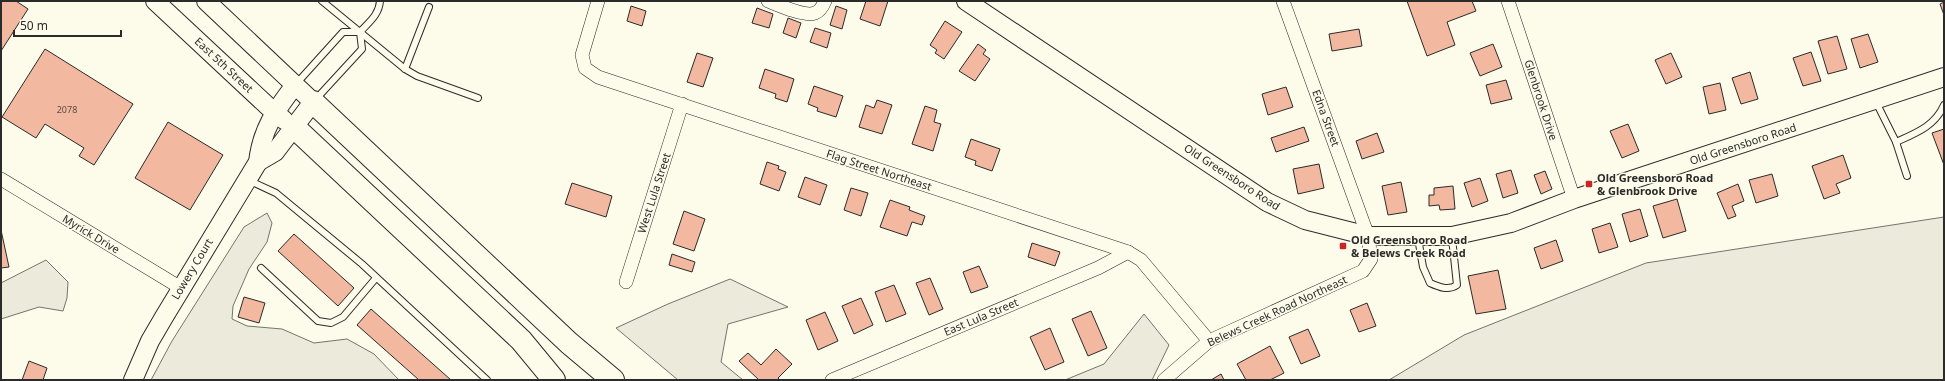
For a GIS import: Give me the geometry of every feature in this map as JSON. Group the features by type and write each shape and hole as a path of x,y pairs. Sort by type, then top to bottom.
{"highway":[{"path":"313,102 569,343 613,380"},
{"path":"294,127 521,340 554,380"}],"street":[{"name":"East 5th Street","path":"155,1 274,112 294,127"},
{"path":"206,1 313,102"},
{"name":"Flag Street Northeast","path":"598,1 582,56 585,68 598,77 1128,252 1141,260 1209,341"},
{"path":"768,1 806,14 814,14 822,8 826,1"},
{"name":"Old Greensboro Road","path":"966,1 1267,202 1305,220 1368,236 1452,236 1510,224 1574,199 1944,77"},
{"name":"Edna Street","path":"1283,1 1368,236"},
{"name":"Glenbrook Drive","path":"1508,1 1574,199"},
{"name":"Lowery Court","path":"258,162 260,143 274,112 295,85"},
{"name":"Lowery Court","path":"133,380 150,341 258,162 275,152 313,102"},
{"name":"West Lula Street","path":"626,282 682,104"},
{"name":"Myrick Drive","path":"1,179 181,288"},
{"name":"Belews Creek Road Northeast","path":"1164,380 1209,341 1363,271 1371,259 1368,236"},
{"name":"East Lula Street","path":"832,380 1098,268 1128,252"}],"lane":[{"path":"322,1 405,69 417,76 478,98"},
{"path":"295,85 343,32 360,32 376,16 380,1"},
{"path":"405,69 429,7"},
{"path":"313,102 362,49 360,32"},
{"path":"1875,100 1896,142 1907,176"},
{"path":"1896,142 1923,130 1940,115 1944,105"},
{"path":"247,179 276,193 376,278 487,380"},
{"path":"1418,236 1423,267 1430,283 1442,288 1457,285 1452,236"},
{"path":"261,268 318,321 331,323 343,317 376,278"}],"shaded area":[{"path":"267,213 272,223 267,242 249,269 233,306 232,319 247,326 282,329 314,343 347,339 374,354 399,380 151,380 172,341 244,227"},
{"path":"1944,217 1944,380 1389,380 1464,335 1646,263"},
{"path":"46,260 68,282 67,298 63,311 39,307 1,319 1,283"},
{"path":"730,279 788,307 728,324 721,362 743,380 678,380 616,328 668,304"},
{"path":"1144,314 1169,345 1152,380 1065,380 1104,364"}],"building":[{"path":"1,1 16,1 28,9 1,51"},
{"path":"866,1 888,1 880,26 860,19"},
{"path":"1407,1 1472,1 1476,11 1447,22 1455,45 1427,56"},
{"path":"1944,2 1944,15 1940,4"},
{"path":"631,6 646,11 642,26 627,21"},
{"path":"836,6 847,10 842,29 830,25"},
{"path":"757,8 773,14 769,28 752,23"},
{"path":"788,18 801,23 796,38 783,33"},
{"path":"945,21 962,32 944,59 935,53 937,50 930,45"},
{"path":"815,28 831,33 827,48 810,42"},
{"path":"1359,29 1362,46 1332,51 1329,34"},
{"path":"1868,34 1878,62 1860,68 1851,39"},
{"path":"1837,36 1847,69 1828,74 1818,41"},
{"path":"978,44 986,50 983,54 990,59 975,81 959,71"},
{"path":"1493,44 1502,67 1480,76 1470,53"},
{"path":"45,49 133,104 94,165 79,156 84,148 45,124 36,138 2,117"},
{"path":"1811,52 1821,81 1803,86 1793,58"},
{"path":"697,53 713,58 703,87 687,82"},
{"path":"1671,53 1682,77 1666,84 1655,60"},
{"path":"765,69 794,79 787,102 775,98 776,94 759,88"},
{"path":"1750,72 1758,99 1741,104 1732,78"},
{"path":"1506,80 1512,99 1491,104 1486,85"},
{"path":"1720,83 1726,110 1709,114 1703,87"},
{"path":"814,86 843,96 836,117 817,111 818,108 808,104"},
{"path":"1286,87 1293,107 1268,115 1262,94"},
{"path":"877,100 892,105 882,134 859,127 866,105 874,108"},
{"path":"925,106 937,110 934,122 941,124 933,151 912,144"},
{"path":"168,122 223,155 190,210 135,178"},
{"path":"1628,124 1639,151 1622,158 1610,131"},
{"path":"1304,127 1309,141 1276,152 1271,138"},
{"path":"1944,129 1944,165 1932,133"},
{"path":"1377,133 1384,152 1362,159 1356,141"},
{"path":"971,139 1000,149 992,171 975,165 976,161 965,157"},
{"path":"1843,155 1851,178 1836,184 1840,193 1824,199 1812,166"},
{"path":"767,162 779,166 778,169 786,172 779,191 760,184"},
{"path":"1319,164 1324,188 1298,194 1293,169"},
{"path":"1511,170 1518,193 1503,198 1496,174"},
{"path":"1545,171 1552,189 1541,194 1534,175"},
{"path":"1772,174 1778,196 1756,203 1749,180"},
{"path":"805,177 827,185 820,205 798,197"},
{"path":"1480,178 1488,201 1472,207 1464,183"},
{"path":"1401,182 1407,212 1388,215 1382,186"},
{"path":"572,183 612,196 606,217 565,204"},
{"path":"1738,184 1744,201 1732,206 1736,216 1728,219 1717,193"},
{"path":"1453,186 1455,209 1440,210 1439,205 1429,206 1429,195 1434,195 1434,188"},
{"path":"851,188 868,193 861,216 844,210"},
{"path":"1677,199 1686,231 1663,238 1653,206"},
{"path":"890,200 910,207 909,210 925,216 922,225 912,222 907,236 880,227"},
{"path":"1640,209 1648,236 1630,242 1622,214"},
{"path":"684,211 705,219 694,251 673,244"},
{"path":"1610,223 1618,247 1599,253 1592,229"},
{"path":"1,230 9,267 1,268"},
{"path":"294,234 354,288 338,306 278,251"},
{"path":"1556,240 1563,261 1541,269 1534,248"},
{"path":"1032,243 1060,252 1055,266 1028,257"},
{"path":"672,254 695,262 692,272 669,265"},
{"path":"979,266 988,287 971,293 963,272"},
{"path":"1498,270 1506,309 1476,314 1468,276"},
{"path":"930,278 943,309 929,315 916,283"},
{"path":"894,285 906,314 886,322 875,292"},
{"path":"244,297 265,303 259,323 238,317"},
{"path":"861,298 873,325 854,334 842,306"},
{"path":"1367,303 1376,326 1359,332 1350,310"},
{"path":"371,309 451,380 419,380 357,325"},
{"path":"1091,311 1107,348 1088,356 1072,319"},
{"path":"825,312 838,341 818,350 806,320"},
{"path":"1050,328 1064,362 1045,370 1030,337"},
{"path":"1308,329 1320,356 1301,364 1289,337"},
{"path":"1270,346 1284,373 1270,380 1246,380 1237,364"},
{"path":"776,349 792,364 778,378 780,380 759,380 739,361 748,353 761,365"},
{"path":"29,361 47,368 43,380 22,380"},
{"path":"1221,374 1224,380 1211,380"}],"place":[{"name":"Old Greensboro Road & Glenbrook Drive","path":"1589,184"},
{"name":"Old Greensboro Road & Belews Creek Road","path":"1343,246"}]}
